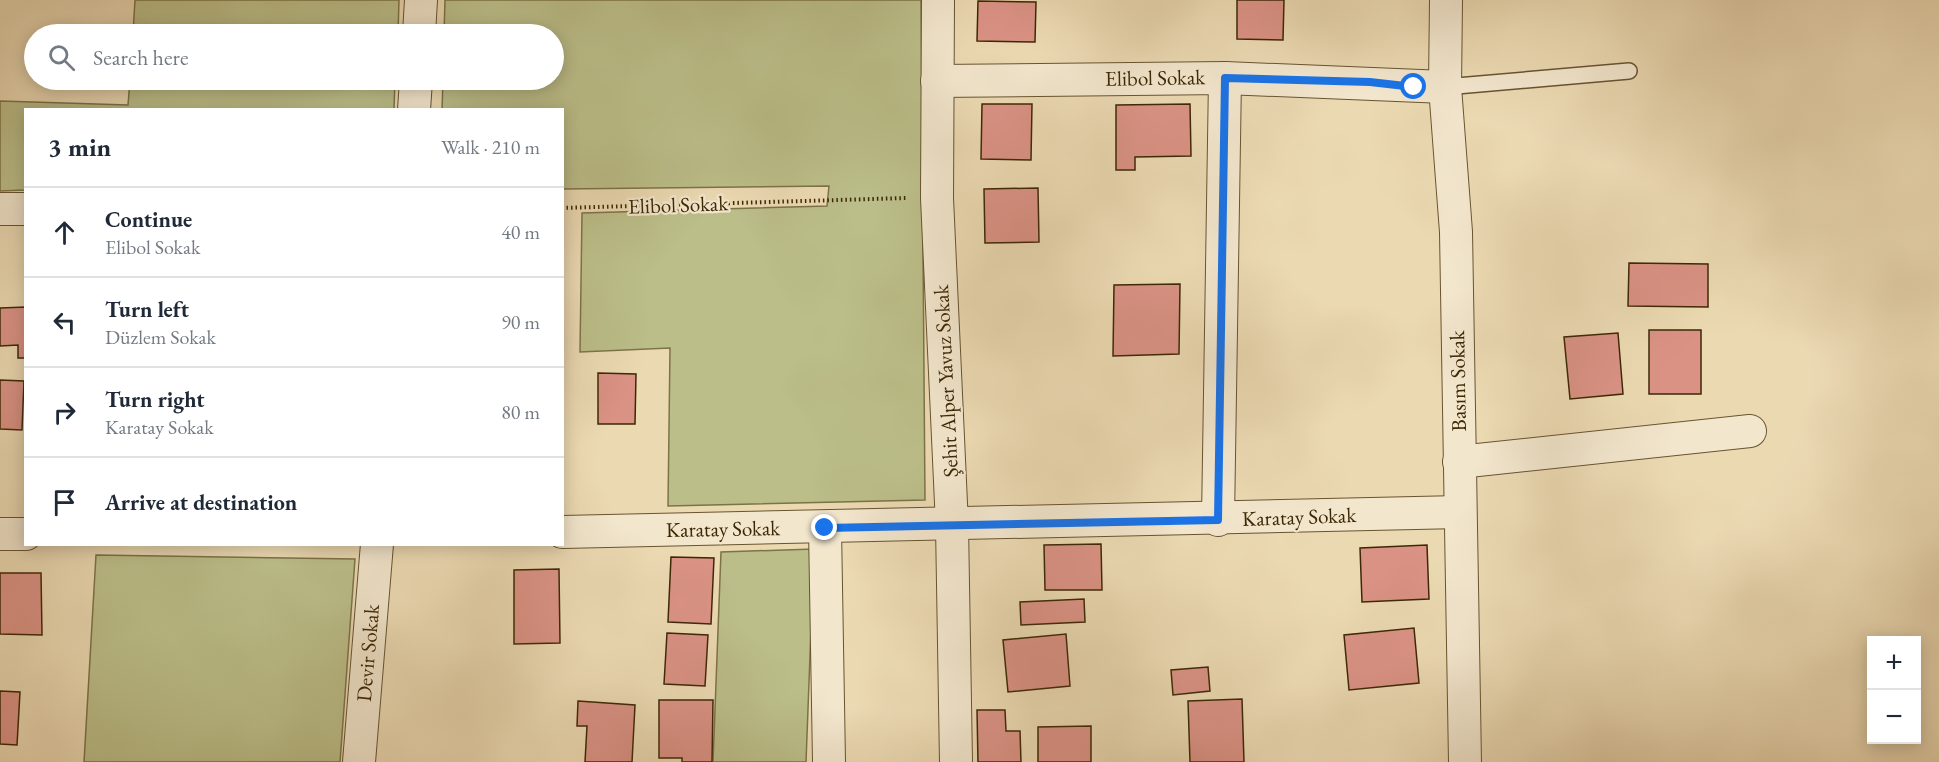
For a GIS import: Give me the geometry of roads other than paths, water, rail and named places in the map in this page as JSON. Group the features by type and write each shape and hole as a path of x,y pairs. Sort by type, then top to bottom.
{"street":[{"path":"420,24 421,0"},
{"name":"Şehit Alper Yavuz Sokak","path":"938,0 937,198 952,525 956,762"},
{"name":"Basım Sokak","path":"1446,0 1445,87 1456,232 1466,762"},
{"path":"1218,520 1225,78"},
{"name":"Elibol Sokak","path":"937,81 1225,78 1445,87"},
{"path":"414,108 415,90"},
{"path":"0,209 24,209"},
{"path":"1459,462 1750,431"},
{"name":"Karatay Sokak","path":"564,532 1218,520 1460,512"},
{"path":"825,528 829,762"},
{"path":"0,534 24,534"},
{"name":"Devir Sokak","path":"359,762 377,546"}],"lane":[{"path":"1445,87 1629,71"}]}
